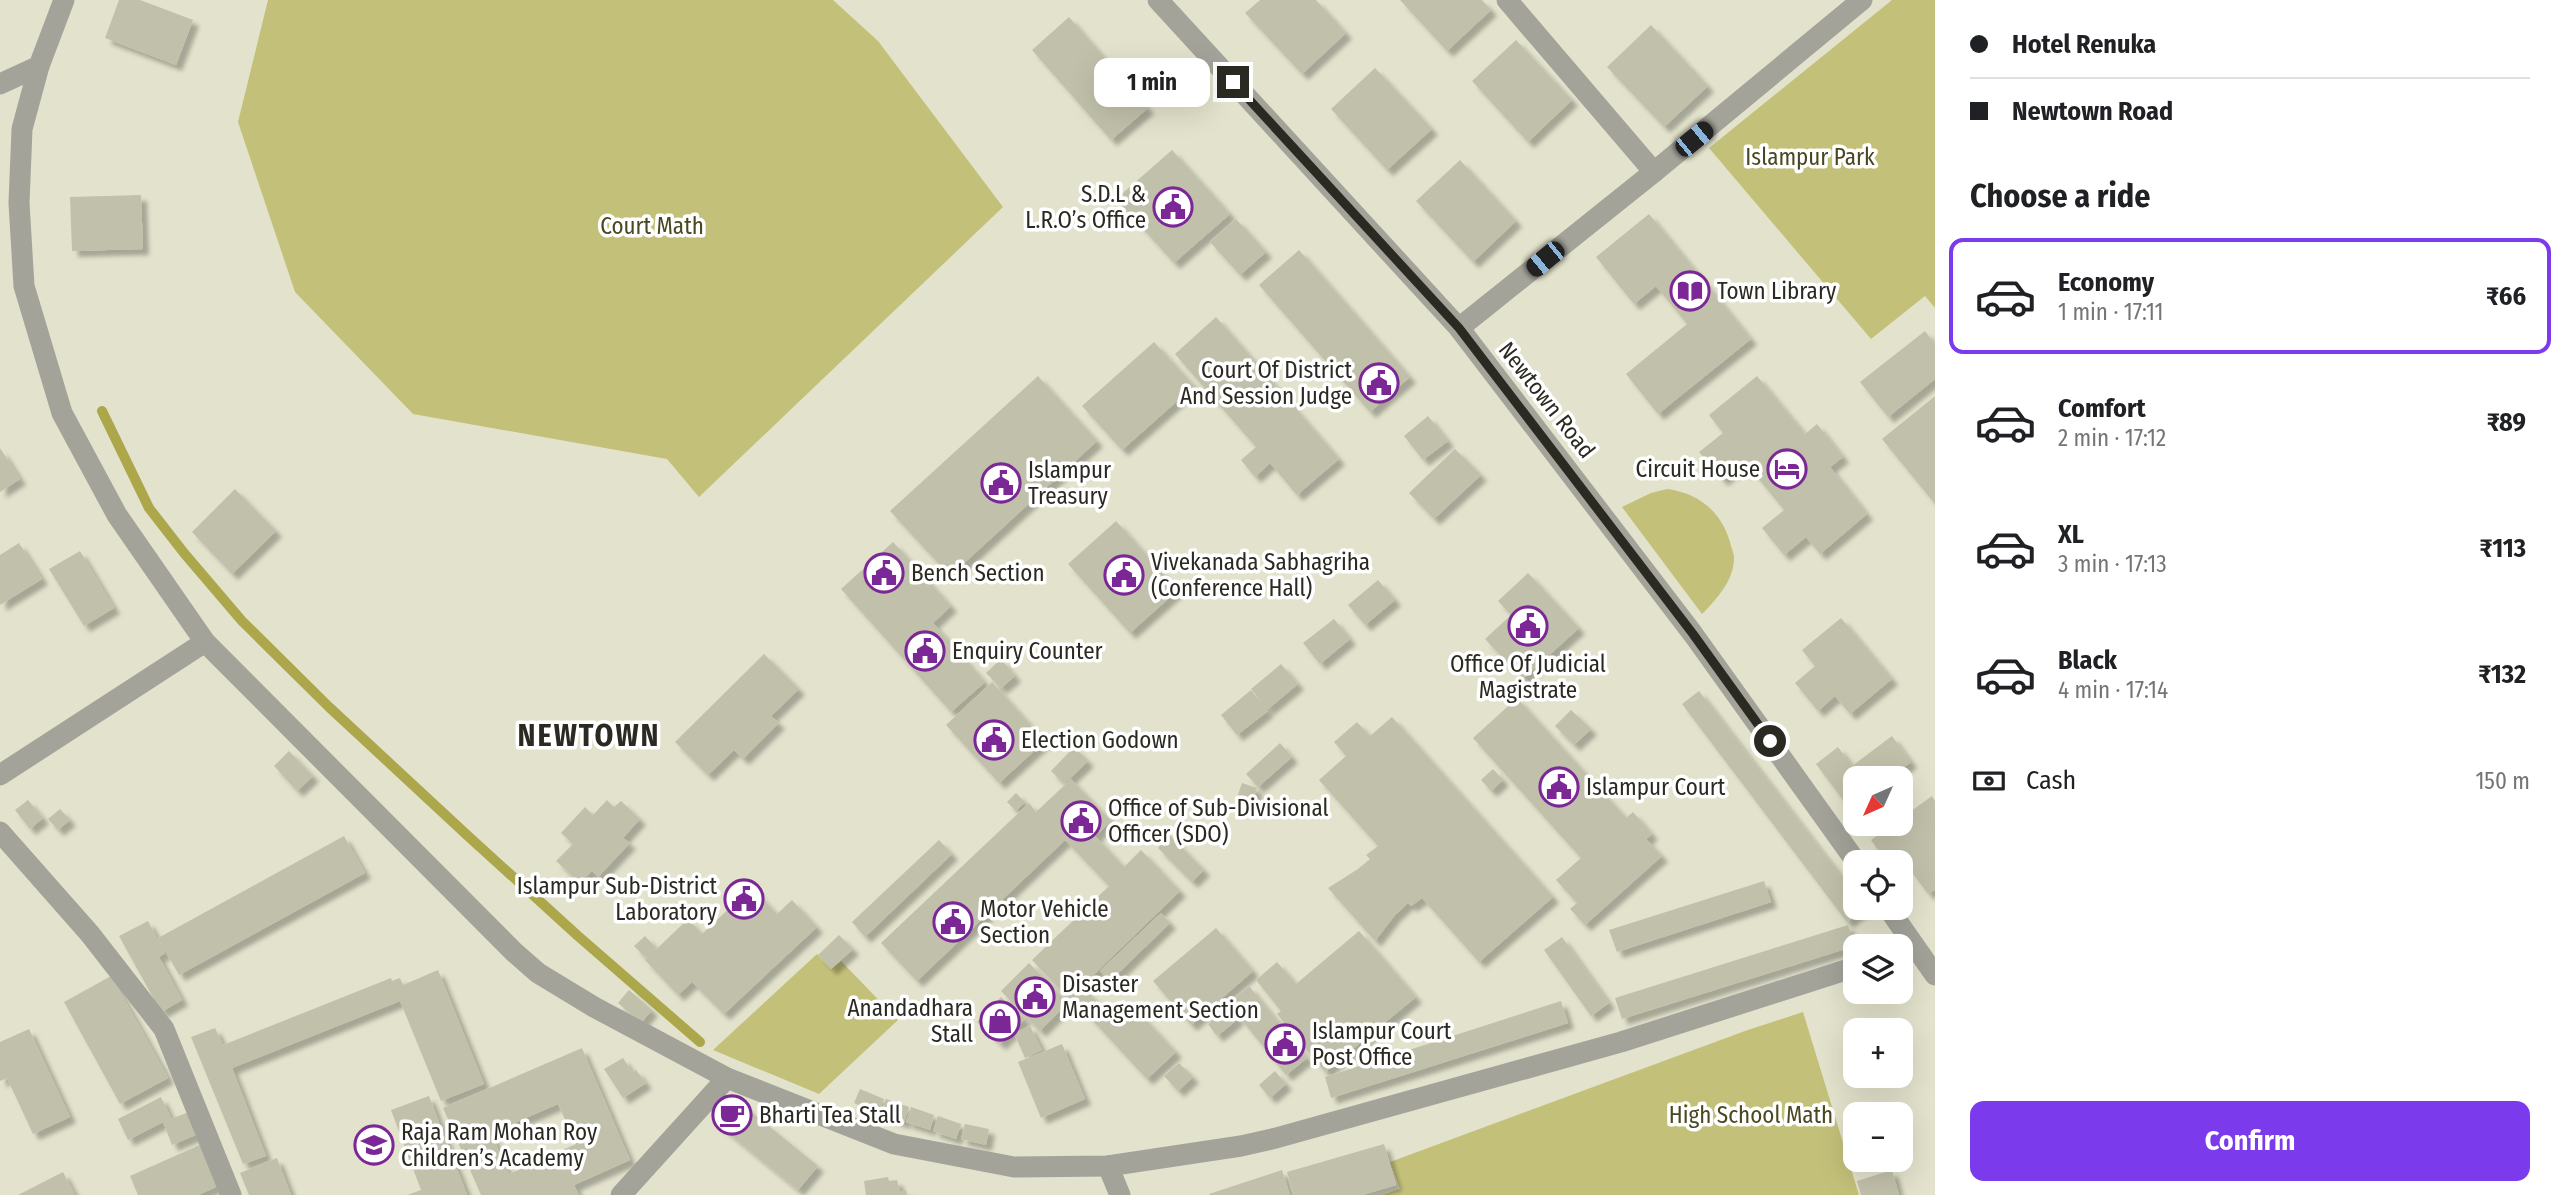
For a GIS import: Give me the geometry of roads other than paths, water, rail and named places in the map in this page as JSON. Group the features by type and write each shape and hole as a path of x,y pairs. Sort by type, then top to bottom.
{"street":[{"path":"64,0 39,66 22,129 19,203 24,286 62,413 117,515 205,642 514,952 538,972 583,1001 727,1079 894,1144 1014,1167 1108,1166 1241,1146 1276,1138 1621,1042 1843,971"},
{"name":"Newtown Road","path":"1158,0 1459,328 1693,634 1848,850"},
{"path":"1507,0 1654,172"},
{"path":"1459,328 1654,172 1862,0"},
{"path":"0,84 39,66"},
{"path":"0,188 19,203"},
{"path":"0,775 205,642"},
{"path":"0,832 90,934 164,1029 231,1195"},
{"path":"1913,955 1935,975"},
{"path":"621,1195 727,1079"},
{"path":"1108,1166 1120,1195"}],"waterway":[{"path":"102,411 149,508 242,621 329,707 468,836 700,1042"}],"place":[{"name":"S.D.L & L.R.O’s Office","path":"1173,207"},
{"name":"Town Library","path":"1690,291"},
{"name":"Court Of District And Session Judge","path":"1379,383"},
{"name":"Circuit House","path":"1787,469"},
{"name":"Islampur Treasury","path":"1001,483"},
{"name":"Bench Section","path":"884,573"},
{"name":"Vivekanada Sabhagriha (Conference Hall)","path":"1124,575"},
{"name":"Office Of Judicial Magistrate","path":"1528,626"},
{"name":"Enquiry Counter","path":"925,651"},
{"name":"Election Godown","path":"994,740"},
{"name":"Islampur Court","path":"1559,787"},
{"name":"Office of Sub-Divisional Officer (SDO)","path":"1081,821"},
{"name":"Islampur Sub-District Laboratory","path":"744,899"},
{"name":"Motor Vehicle Section","path":"953,922"},
{"name":"Disaster Management Section","path":"1035,997"},
{"name":"Anandadhara Stall","path":"1000,1021"},
{"name":"Islampur Court Post Office","path":"1285,1044"},
{"name":"Bharti Tea Stall","path":"732,1115"},
{"name":"Raja Ram Mohan Roy Children’s Academy","path":"374,1145"}],"district":[{"name":"NEWTOWN","path":"589,736"}],"park label":[{"name":"Islampur Park","path":"1810,157"},
{"name":"Court Math","path":"652,226"},
{"name":"High School Math","path":"1751,1115"}]}
